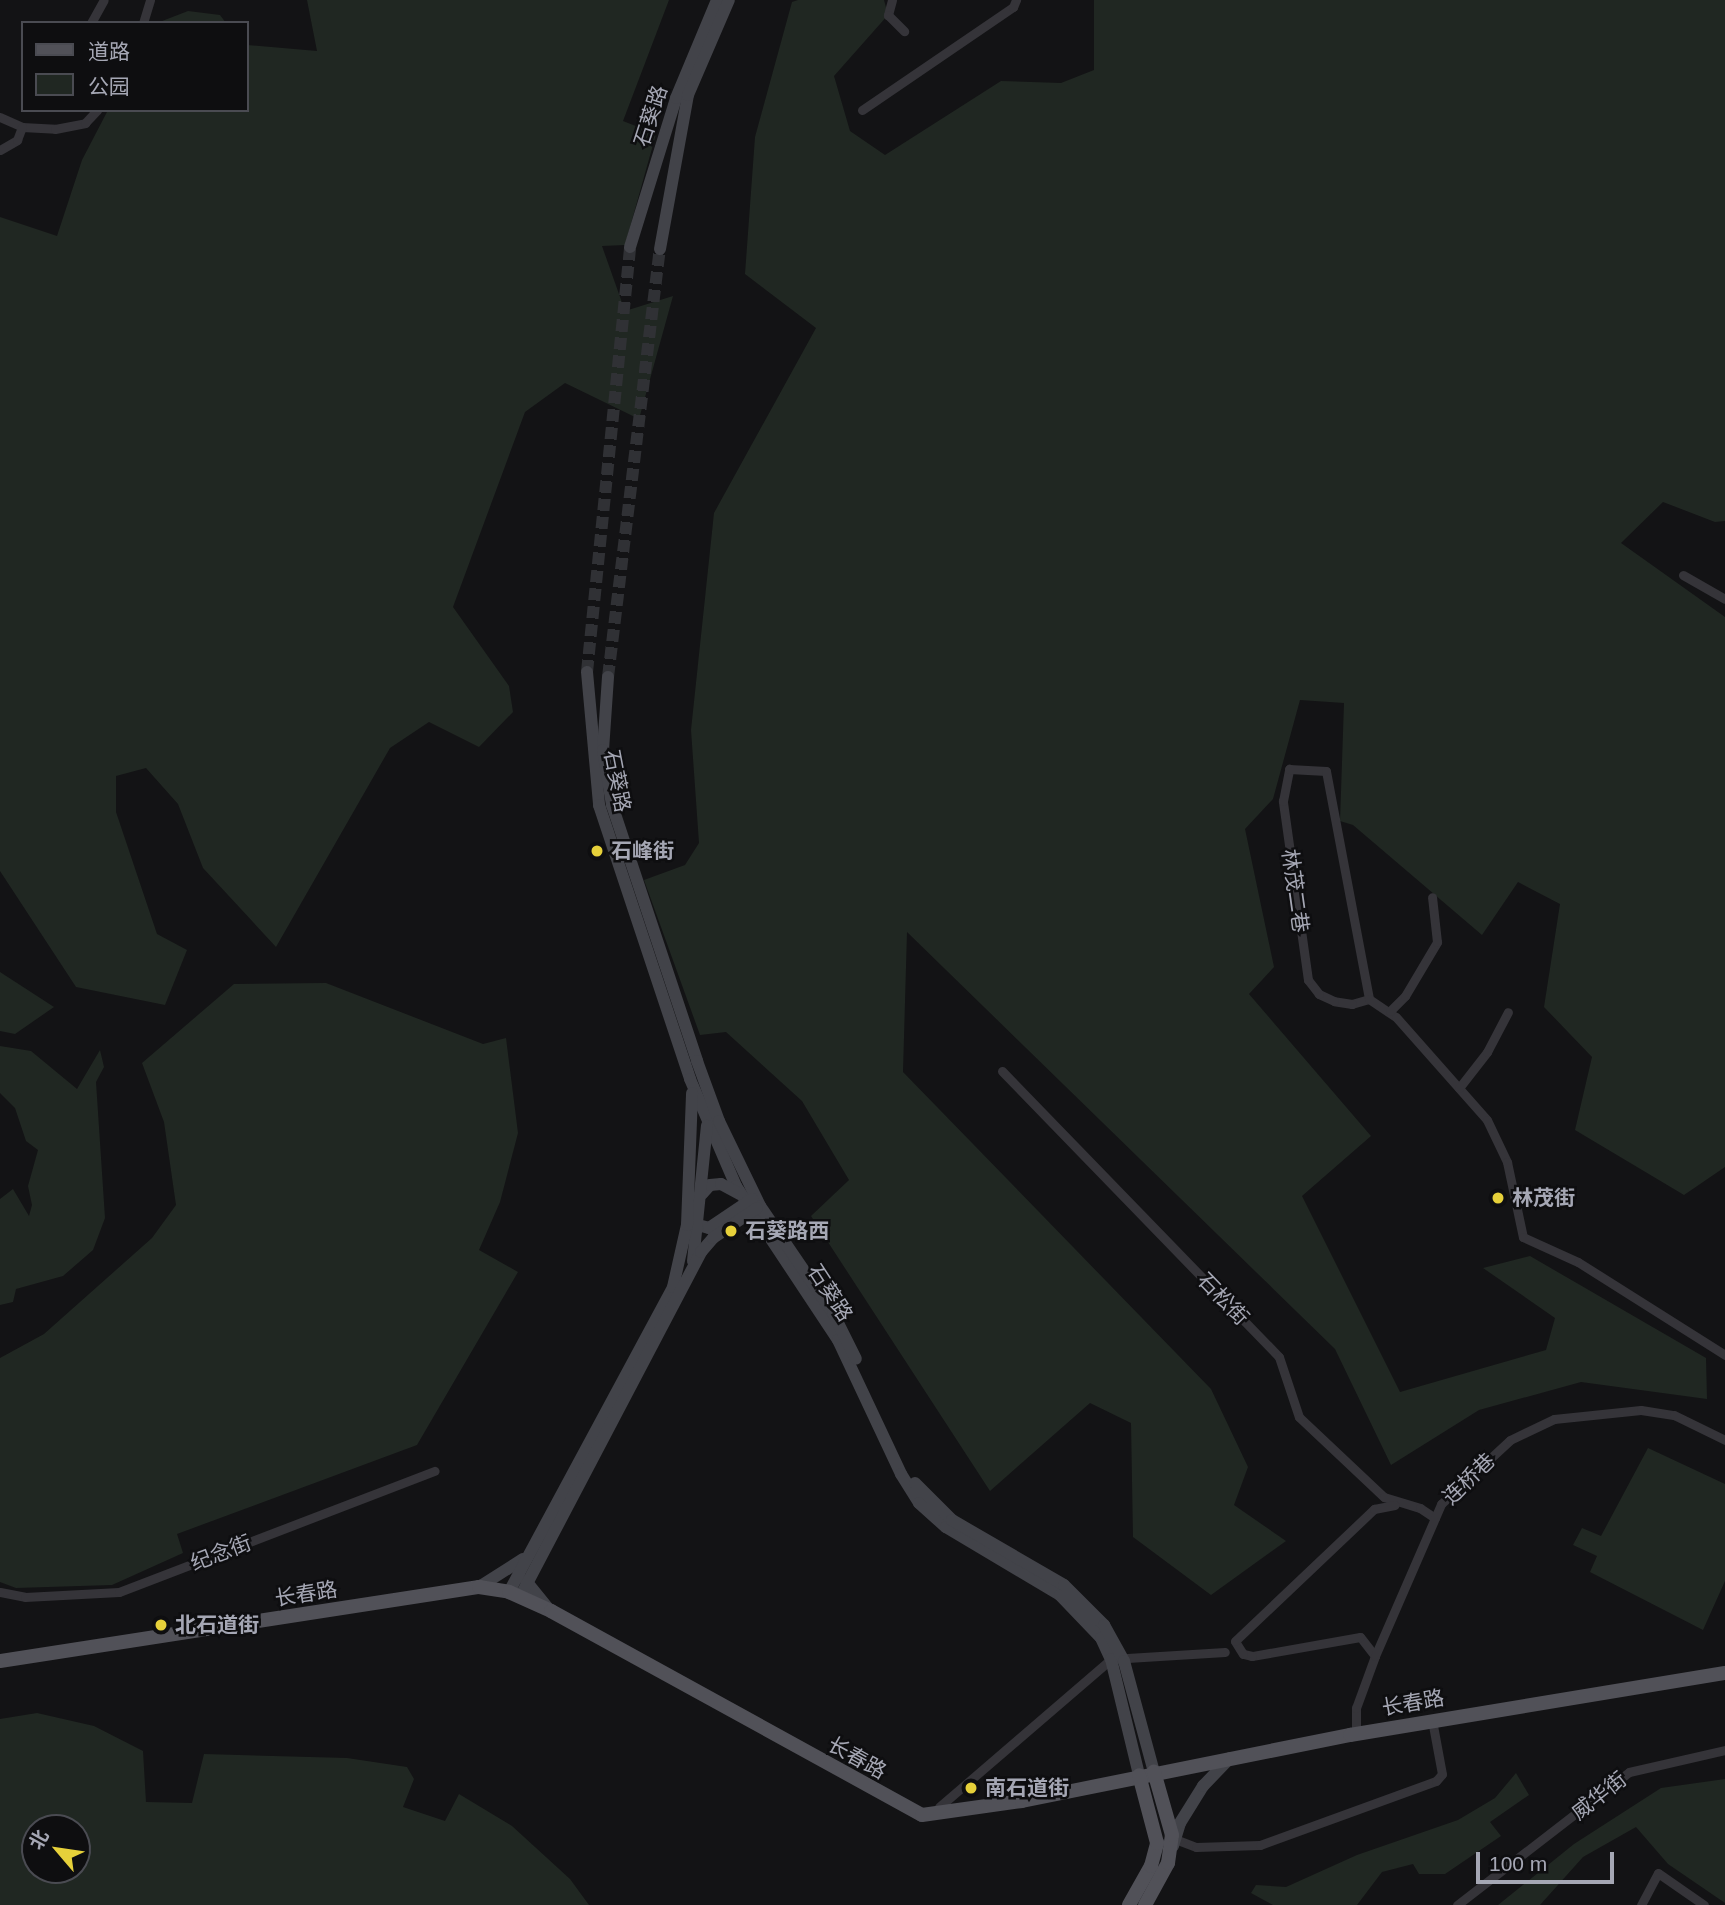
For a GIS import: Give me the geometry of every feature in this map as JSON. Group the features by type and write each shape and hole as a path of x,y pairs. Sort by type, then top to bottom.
{"main road":[{"name":"石葵路","path":"630,247 676,98 717,0"},
{"path":"660,248 688,94 729,0"},
{"name":"石葵路","path":"587,672 599,806 690,1079 707,1119 750,1203 838,1340 901,1474 919,1503 946,1527 1060,1595 1101,1638 1118,1660 1154,1772"},
{"name":"石葵路","path":"608,677 603,750 612,805 706,1085 750,1203"},
{"path":"514,1594 523,1559 673,1287 687,1225 694,1105 690,1079"},
{"path":"514,1594 526,1581 684,1291 692,1268 702,1195 707,1119 706,1085"},
{"path":"702,1195 710,1185 721,1184 750,1203"},
{"path":"698,1226 709,1228 750,1203"},
{"path":"692,1268 713,1238 750,1203"},
{"path":"479,1587 523,1559"},
{"path":"526,1581 551,1611"},
{"name":"长春路","path":"0,1661 479,1587 514,1594 551,1611 922,1815 1021,1801 1154,1772 1432,1720 1725,1673"},
{"name":"石葵路","path":"1118,1660 1139,1775"},
{"path":"1145,1905 1168,1863 1175,1839 1203,1786 1230,1758"},
{"path":"1154,1772 1171,1835 1168,1863"},
{"path":"1129,1905 1151,1867 1157,1843 1139,1775"}],"street":[{"path":"92,21 104,0"},
{"path":"143,21 150,0"},
{"path":"892,0 888,15 904,31"},
{"path":"862,110 1013,7 1016,0"},
{"path":"0,117 22,127 55,129 85,123 95,112"},
{"path":"0,150 18,140 22,127"},
{"path":"1683,575 1725,599"},
{"name":"林茂二巷","path":"1289,769 1326,771 1369,999 1352,1004 1334,1001 1319,994 1308,980 1283,801 1289,769"},
{"path":"1390,1012 1405,996 1437,942 1432,897"},
{"path":"1369,999 1390,1012 1487,1120 1507,1162 1523,1237 1578,1262 1725,1355"},
{"path":"1459,1088 1487,1052 1508,1012"},
{"name":"石松街","path":"1002,1071 1279,1357 1299,1417 1384,1497 1404,1506 1420,1508 1435,1518"},
{"name":"连桥巷","path":"1356,1734 1356,1708 1375,1656 1441,1504 1510,1440 1554,1419 1641,1410 1674,1415 1725,1440"},
{"name":"纪念街","path":"0,1592 24,1597 119,1592 435,1471"},
{"path":"1375,1656 1360,1637 1252,1656 1243,1654 1235,1642 1374,1509 1385,1504 1404,1506"},
{"path":"939,1807 1118,1660 1225,1652"},
{"path":"1175,1839 1196,1847 1260,1845 1436,1781 1442,1774 1432,1720"},
{"name":"威华街","path":"1457,1905 1629,1772 1725,1750"},
{"path":"1641,1905 1658,1873 1704,1905"}],"green space":[{"path":"307,0 669,0 623,121 656,134 625,245 602,246 625,311 673,296 639,419 565,383 525,412 453,607 509,686 513,712 479,747 429,722 390,748 276,947 203,868 178,804 146,768 116,776 116,812 157,934 187,950 165,1005 76,987 0,871 0,217 57,236 82,160 107,112 248,112 248,45 317,51"},
{"path":"884,0 888,15 834,76 850,131 885,155 1001,81 1061,83 1094,70 1094,0 1725,0 1725,521 1715,522 1663,502 1621,543 1725,617 1725,1167 1684,1195 1575,1130 1592,1057 1544,1007 1560,904 1518,882 1482,935 1353,825 1340,821 1344,703 1300,700 1273,799 1245,829 1274,967 1249,994 1371,1136 1302,1196 1400,1392 1546,1350 1555,1318 1483,1268 1530,1256 1706,1358 1707,1399 1581,1382 1479,1410 1391,1465 1335,1349 907,932 903,1072 1211,1389 1248,1467 1234,1505 1286,1541 1211,1595 1133,1537 1131,1423 1090,1403 990,1491 811,1216 849,1180 802,1101 726,1032 700,1035 644,880 685,865 699,843 691,730 714,513 816,328 745,274 755,137 792,2"},
{"path":"188,11 220,15 224,21 162,21"},
{"path":"0,972 54,1007 15,1034 0,1031"},
{"path":"326,983 483,1044 506,1038 518,1133 500,1202 479,1250 518,1272 417,1445 177,1534 183,1553 112,1585 16,1588 0,1582 0,1358 44,1334 152,1238 176,1205 164,1122 142,1063 234,984"},
{"path":"0,1046 31,1051 77,1089 100,1050 104,1067 96,1082 105,1218 93,1250 63,1276 16,1289 13,1302 0,1305 0,1199 13,1189 29,1216 32,1205 28,1186 38,1150 26,1141 15,1108 0,1093"},
{"path":"1648,1448 1725,1484 1725,1581 1703,1630 1590,1572 1597,1556 1573,1545 1582,1528 1601,1536"},
{"path":"37,1713 94,1726 143,1751 146,1802 192,1803 204,1754 347,1758 407,1767 414,1779 403,1807 445,1821 459,1794 512,1826 570,1879 589,1905 0,1905 0,1719"},
{"path":"1516,1773 1529,1795 1490,1822 1501,1836 1445,1874 1419,1874 1413,1864 1382,1872 1357,1905 1273,1905 1251,1893 1256,1885 1286,1887 1357,1855 1458,1820 1495,1798"},
{"path":"1725,1779 1725,1903 1668,1864 1636,1827 1583,1857 1540,1905 1498,1905 1574,1844 1661,1788"}],"tunnel":[{"path":"587,672 630,247"},
{"path":"608,677 660,249"}],"place":[{"name":"石峰街","path":"597,851"},
{"name":"林茂街","path":"1498,1198"},
{"name":"石葵路西","path":"731,1231"},
{"name":"北石道街","path":"161,1625"},
{"name":"南石道街","path":"971,1788"}]}
